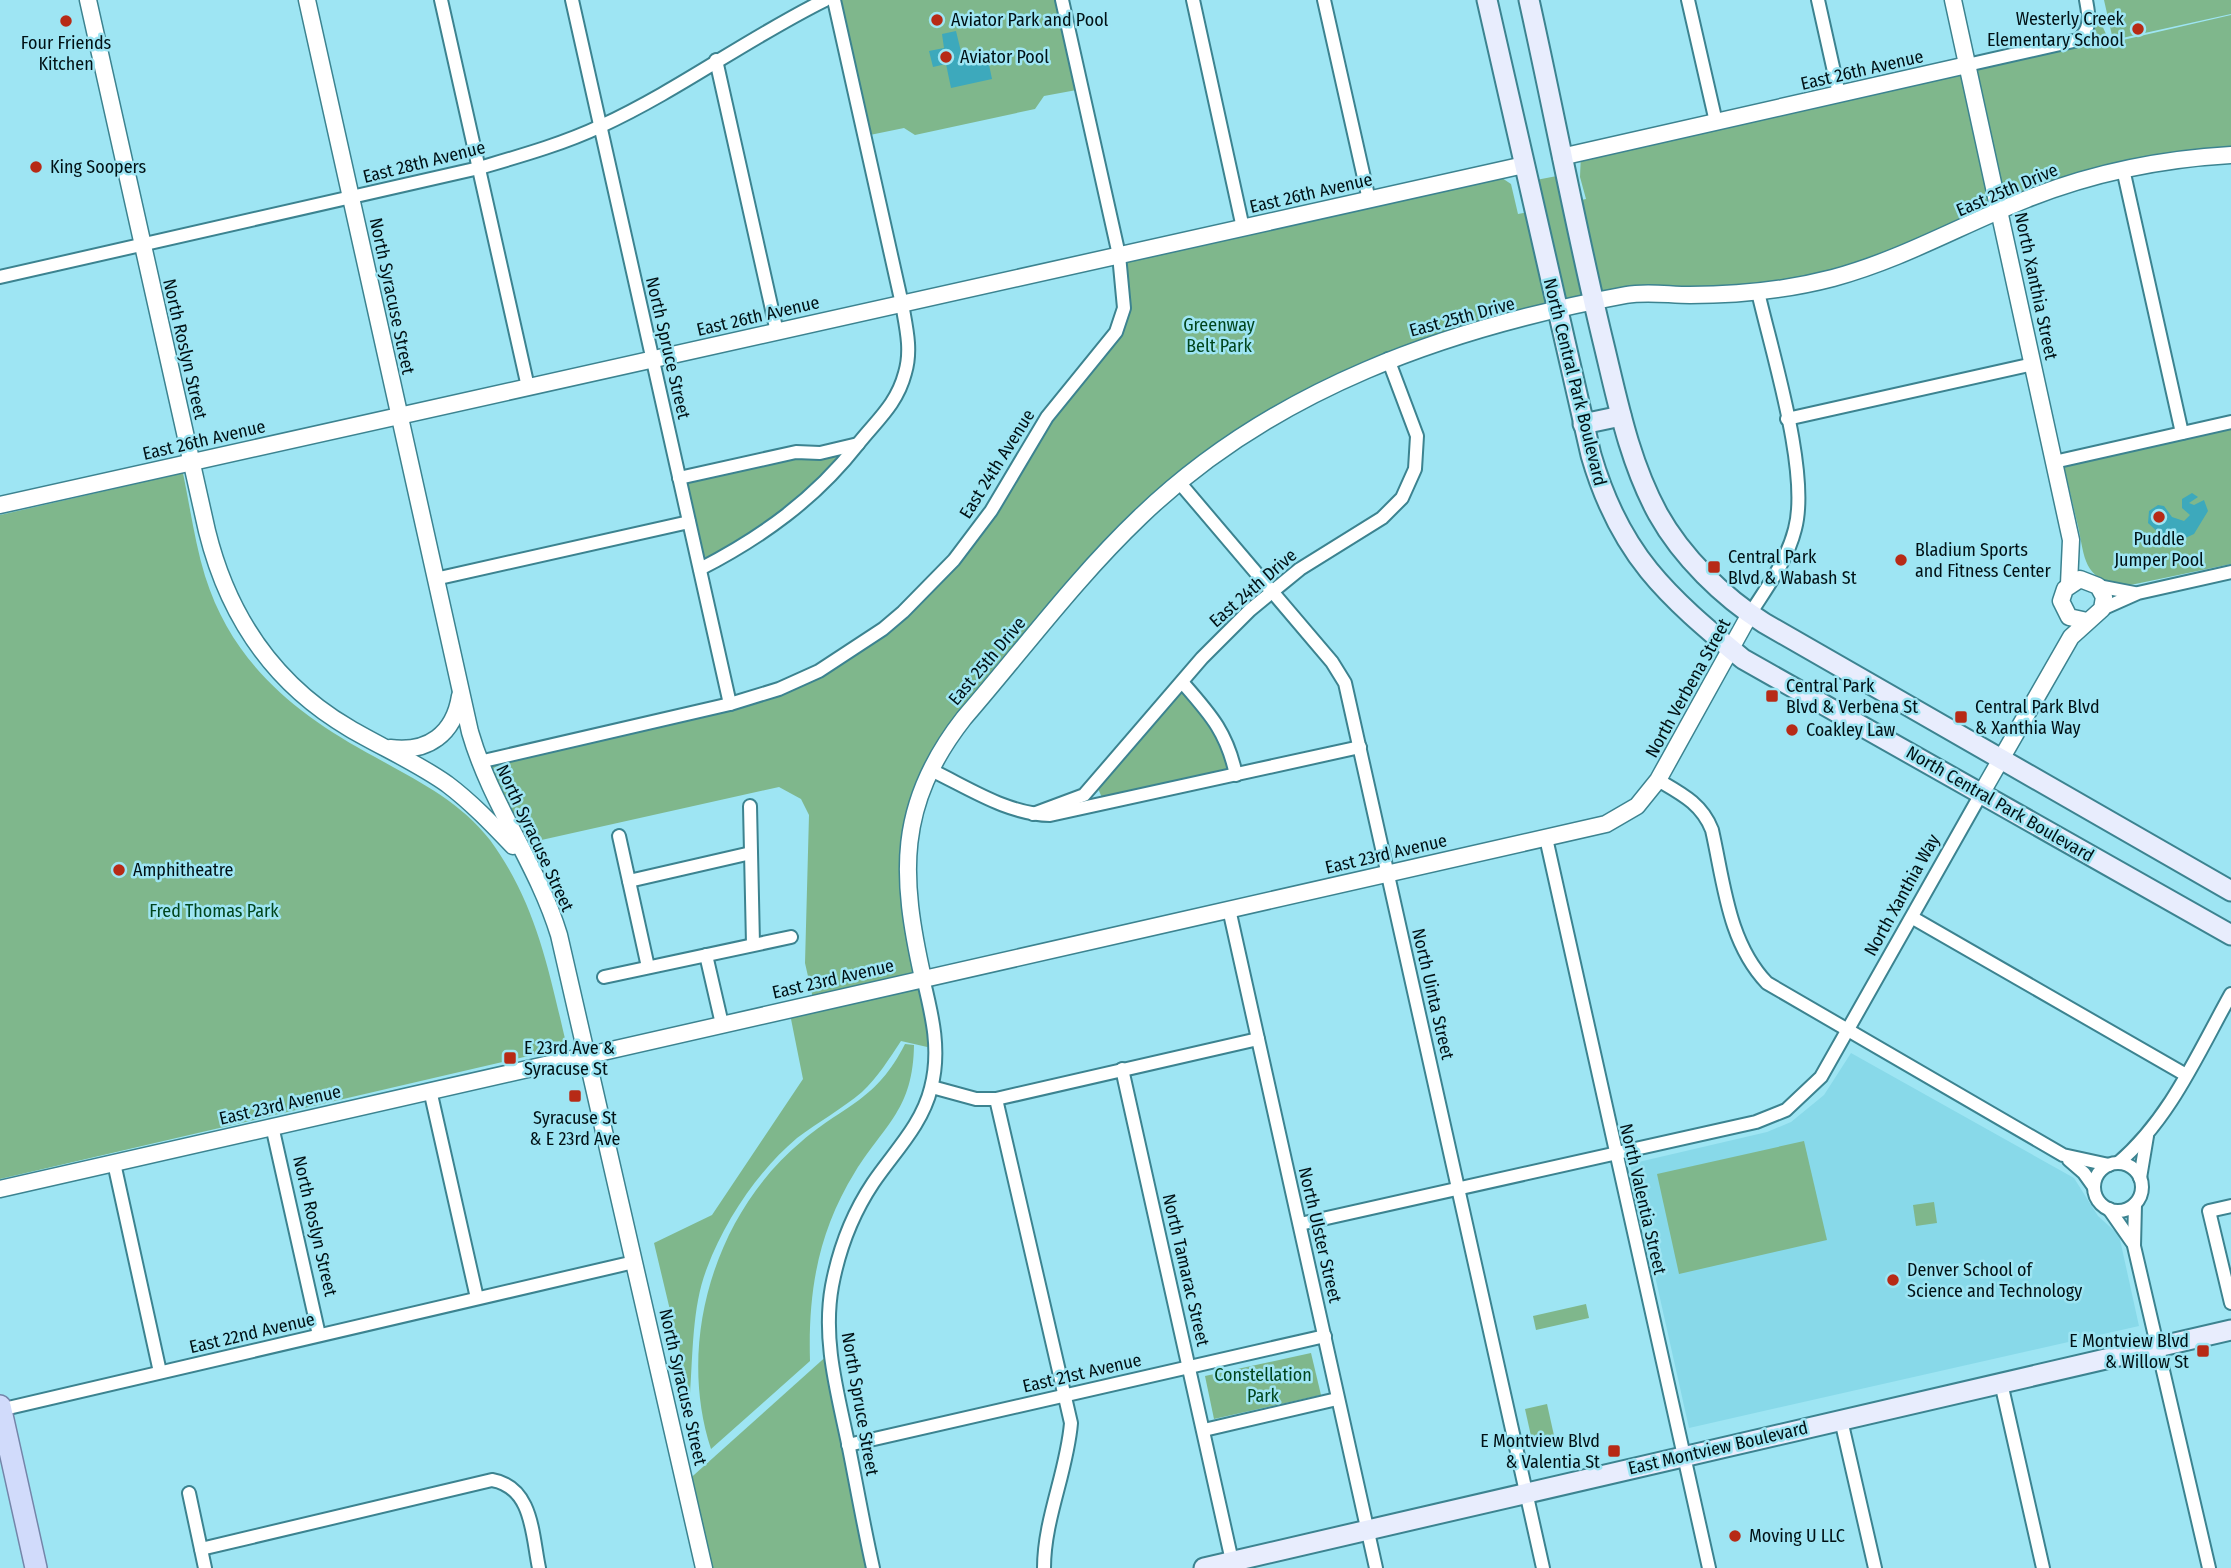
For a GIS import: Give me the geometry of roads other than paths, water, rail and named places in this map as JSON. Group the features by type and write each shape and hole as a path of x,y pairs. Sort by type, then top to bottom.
{"main road":[{"name":"North Central Park Boulevard","path":"1487,0 1583,424 1601,487 1631,546 1671,598 1733,651 1764,672 2231,935"},
{"name":"North Central Park Boulevard","path":"1529,0 1566,181 1621,415 1639,475 1675,541 1721,590 1750,614 2231,891"},
{"path":"1583,424 1621,415"},
{"name":"East Montview Boulevard","path":"1204,1568 2231,1329"},
{"path":"0,1408 36,1568"}],"street":[{"name":"North Roslyn Street","path":"88,0 191,462 216,567 231,603 254,643 282,677 309,701 446,783 527,860"},
{"name":"North Syracuse Street","path":"309,0 398,416 478,762 495,802 546,897 559,935 704,1568"},
{"path":"442,0 528,387"},
{"name":"North Spruce Street","path":"572,0 730,704"},
{"name":"East 28th Avenue","path":"0,276 479,168 600,127 770,27 825,0"},
{"path":"699,569 744,545 789,515 833,475 892,407 907,369 909,347 902,304 834,0"},
{"path":"1062,0 1119,255"},
{"path":"1193,0 1243,228"},
{"path":"1324,0 1368,200"},
{"path":"1688,0 1716,122"},
{"path":"1818,0 1839,94"},
{"name":"North Xanthia Street","path":"1953,0 2071,540 2069,584"},
{"name":"East 26th Avenue","path":"1561,157 2078,40 2087,33 2090,23 2086,0"},
{"path":"716,60 777,332"},
{"name":"East 25th Drive","path":"923,978 909,913 907,862 914,818 931,770 964,718 1130,527 1179,482 1221,450 1281,411 1388,359 1455,337 1639,294 1758,292 1828,279 1898,258 1999,211 2058,188 2123,169 2231,155"},
{"name":"East 26th Avenue","path":"0,505 1524,165"},
{"path":"2123,169 2182,433"},
{"name":"East 24th Avenue","path":"478,762 730,704 801,680 844,657 903,612 954,560 992,512 1047,417 1116,332 1124,307 1119,255"},
{"path":"1750,614 1783,562 1797,525 1799,483 1758,292"},
{"name":"East 24th Drive","path":"1033,814 1068,803 1096,784 1223,636 1271,592 1330,548 1382,518 1399,502 1409,487 1417,459 1417,436 1388,359"},
{"path":"1787,419 2033,364"},
{"path":"2054,462 2231,422"},
{"path":"679,478 796,452 820,453 858,444"},
{"name":"North Uinta Street","path":"1179,482 1341,676 1360,747 1543,1568"},
{"path":"435,579 689,522"},
{"name":"North Xanthia Street","path":"2071,540 2095,584"},
{"path":"2138,593 2081,579 2069,584 2062,594 2065,612 2075,620 2087,621 2102,610 2138,593 2231,572"},
{"path":"2095,584 2104,597 2102,610"},
{"name":"North Xanthia Way","path":"2058,661 2065,612"},
{"name":"North Verbena Street","path":"1750,614 1733,651 1658,780 1690,799 1705,813 1712,831 1738,941 1755,971 1780,994 1847,1032"},
{"name":"North Xanthia Way","path":"1615,1153 1756,1122 1786,1110 1812,1089 1913,918 2071,637 2087,621"},
{"path":"1182,682 1225,736 1236,775"},
{"path":"384,748 414,749 438,739 454,719 461,692"},
{"path":"931,770 1004,805 1033,814 1064,813 1360,747"},
{"name":"East 23rd Avenue","path":"0,1189 1591,828 1623,816 1637,806 1658,780"},
{"path":"1096,784 1099,795 1108,804"},
{"path":"750,806 753,944"},
{"path":"619,836 649,967"},
{"name":"North Valentia Street","path":"1546,838 1709,1568"},
{"path":"629,881 751,853"},
{"name":"North Ulster Street","path":"1229,909 1376,1568"},
{"path":"1913,918 2186,1075"},
{"path":"604,977 791,937"},
{"path":"706,955 722,1024"},
{"name":"North Spruce Street","path":"873,1568 830,1353 828,1322 832,1286 842,1247 856,1212 872,1185 911,1133 932,1087 936,1043 923,978"},
{"path":"2094,1187 2101,1171 2113,1164 2148,1133 2186,1075 2231,994"},
{"path":"1847,1032 2063,1155 2084,1173 2094,1187 2096,1197 2109,1209 2134,1246"},
{"path":"932,1087 976,1099 996,1098 1258,1038"},
{"name":"North Tamarac Street","path":"1122,1069 1232,1561"},
{"path":"430,1090 477,1298"},
{"path":"996,1098 1071,1423 1044,1547 1044,1568"},
{"name":"North Roslyn Street","path":"272,1126 319,1335"},
{"path":"2109,1209 2127,1209 2135,1204 2140,1196 2140,1178 2148,1133"},
{"path":"1300,1224 1615,1153"},
{"path":"2063,1155 2135,1170 2140,1178"},
{"path":"114,1163 160,1373"},
{"path":"2135,1204 2134,1246 2208,1568"},
{"path":"2231,1206 2209,1211 2231,1303"},
{"name":"East 22nd Avenue","path":"0,1408 634,1262"},
{"name":"East 21st Avenue","path":"848,1445 1325,1336"},
{"path":"2001,1383 2043,1568"},
{"path":"1204,1430 1337,1399"},
{"path":"1841,1420 1875,1568"},
{"path":"201,1549 492,1480 517,1490 525,1505 540,1568"},
{"path":"188,1493 205,1568"}],"place":[{"name":"Aviator Park and Pool","path":"937,20"},
{"name":"Four Friends Kitchen","path":"66,21"},
{"name":"Westerly Creek Elementary School","path":"2138,29"},
{"name":"Aviator Pool","path":"946,57"},
{"name":"King Soopers","path":"36,167"},
{"name":"Puddle Jumper Pool","path":"2159,517"},
{"name":"Bladium Sports and Fitness Center","path":"1901,560"},
{"name":"Central Park Blvd & Wabash St","path":"1714,567"},
{"name":"Central Park Blvd & Verbena St","path":"1772,696"},
{"name":"Central Park Blvd & Xanthia Way","path":"1961,717"},
{"name":"Coakley Law","path":"1792,730"},
{"name":"Amphitheatre","path":"119,870"},
{"name":"E 23rd Ave & Syracuse St","path":"510,1058"},
{"name":"Syracuse St & E 23rd Ave","path":"575,1096"},
{"name":"Denver School of Science and Technology","path":"1893,1280"},
{"name":"E Montview Blvd & Willow St","path":"2203,1351"},
{"name":"E Montview Blvd & Valentia St","path":"1614,1451"},
{"name":"Moving U LLC","path":"1735,1536"}],"park label":[{"name":"Greenway Belt Park","path":"1219,335"},
{"name":"Fred Thomas Park","path":"214,911"},
{"name":"Constellation Park","path":"1263,1385"}]}
